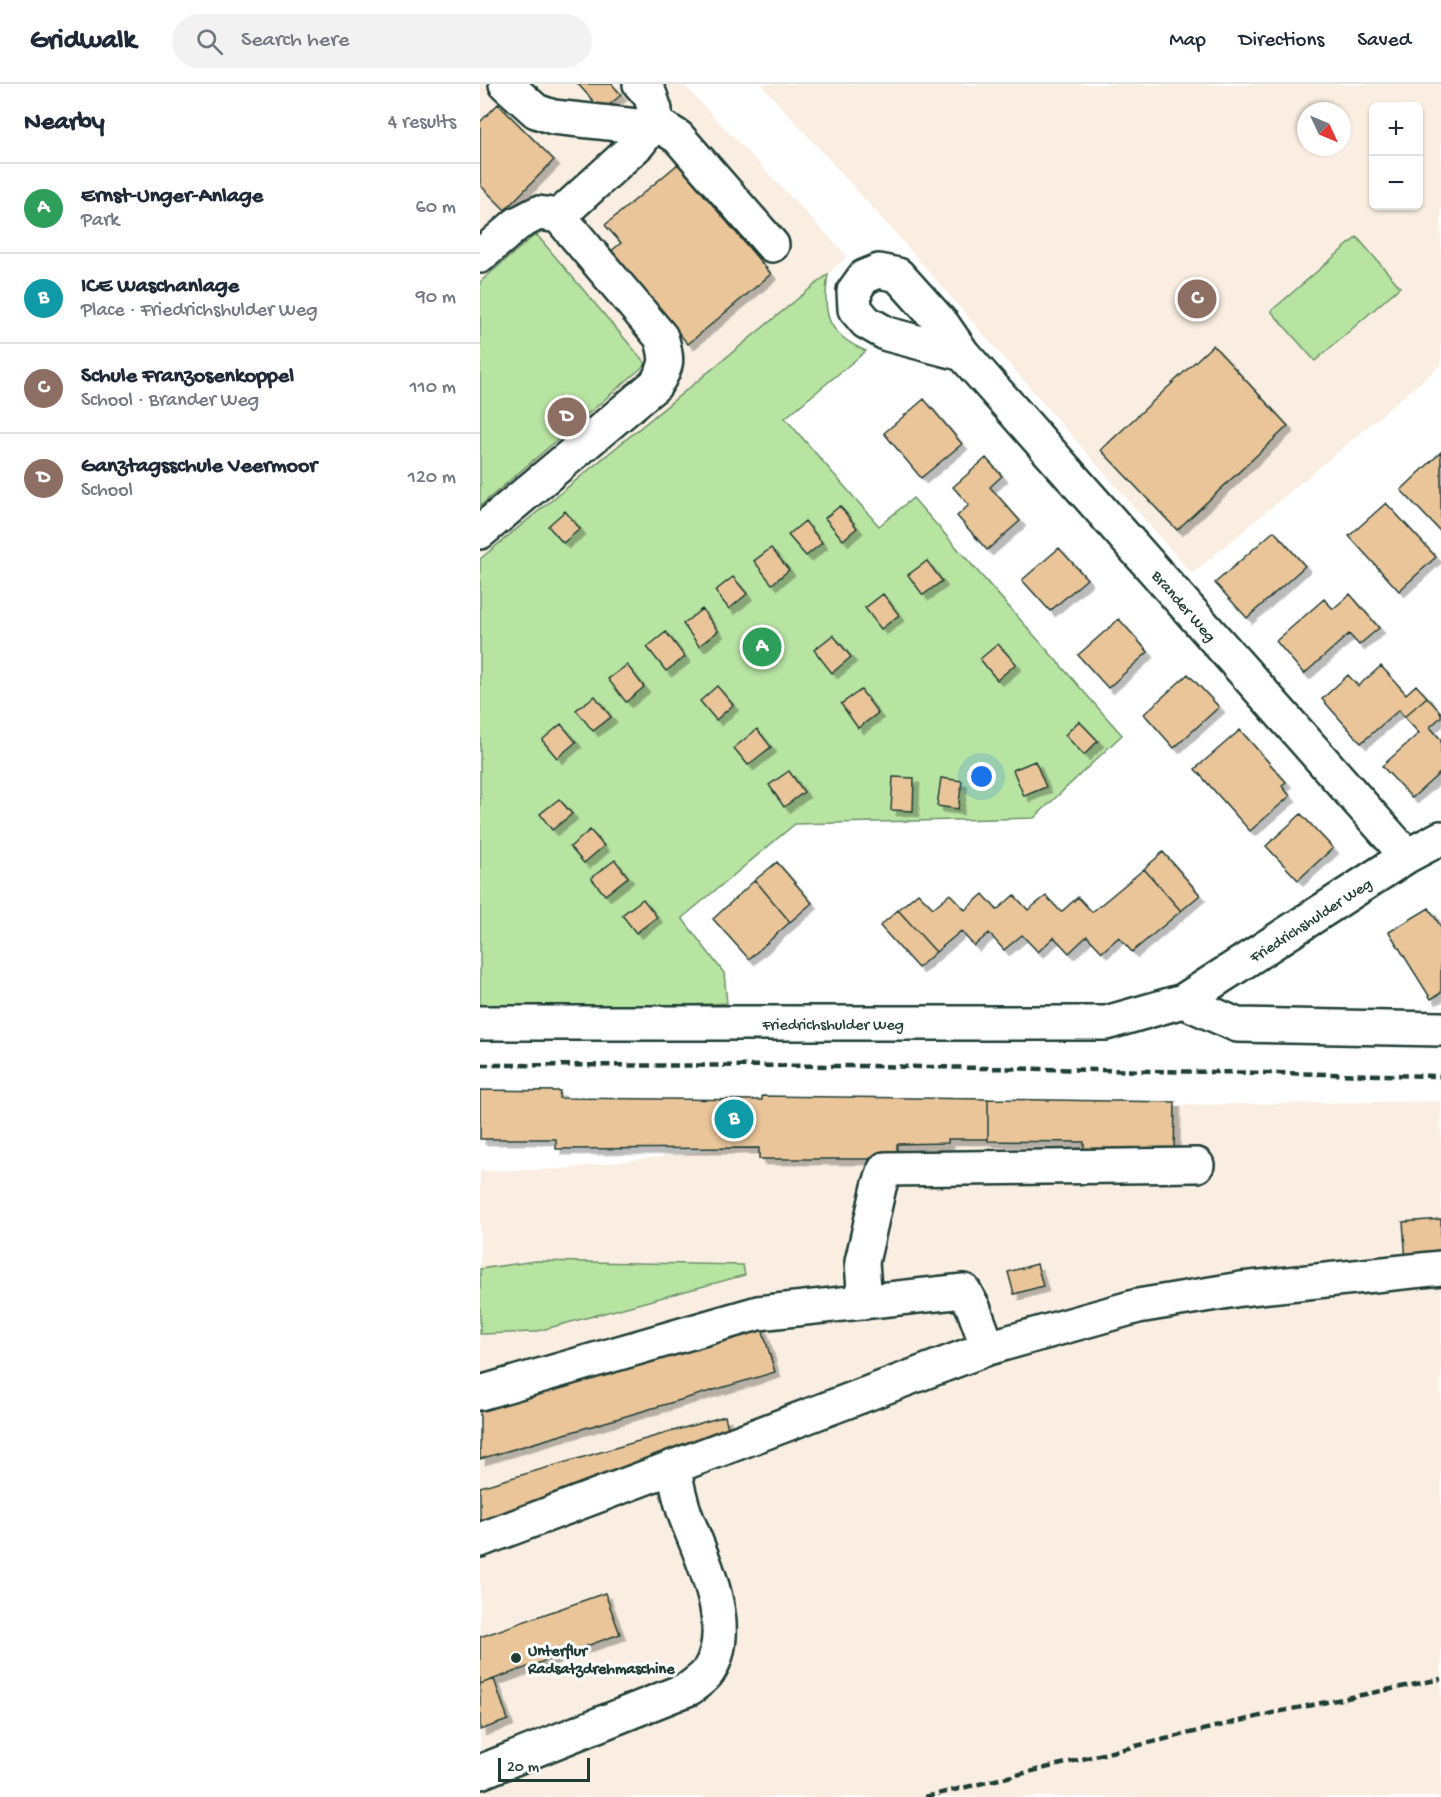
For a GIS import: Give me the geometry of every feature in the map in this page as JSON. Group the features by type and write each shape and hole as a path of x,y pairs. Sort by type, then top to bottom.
{"street":[{"path":"506,84 536,111 553,117 665,129 678,137 772,245"},
{"path":"559,216 638,144 652,126 655,110 650,95 640,84"},
{"path":"480,256 517,224 538,213 559,216 661,338 666,354 664,371 655,385 480,532"},
{"name":"Brander Weg","path":"963,354 1407,856"},
{"name":"Friedrichshulder Weg","path":"480,1023 1107,1023 1183,1001 1407,856 1441,838"},
{"path":"1183,1001 1237,1025 1441,1029"},
{"path":"865,1302 862,1262 885,1169 1197,1165"},
{"path":"480,1540 988,1348 1138,1306 1241,1289 1441,1268"},
{"path":"480,1393 758,1313 964,1291 973,1307 988,1348"},
{"path":"480,1772 690,1688 707,1673 718,1649 719,1623 712,1584 685,1514 674,1467"}],"shaded area":[{"path":"480,84 683,84 847,256 480,559"},
{"path":"761,84 1441,84 1441,365 1192,574 896,234"},
{"path":"1441,1101 1441,1797 480,1797 480,1171 563,1169 1056,1107"}],"green space":[{"path":"536,234 646,364 480,506 480,282"},
{"path":"1357,237 1400,287 1315,361 1271,311"},
{"path":"828,274 826,301 830,321 843,338 866,351 785,418 879,526 913,498 1122,735 1034,818 795,824 682,918 724,973 727,1003 480,1016 480,559"},
{"path":"535,1261 743,1265 745,1275 534,1332 480,1334 480,1269"}],"building":[{"path":"578,84 612,84 621,95 602,111"},
{"path":"498,104 554,160 505,210 480,185 480,122"},
{"path":"678,164 771,274 688,344 610,252 621,243 605,225"},
{"path":"1213,345 1288,426 1177,530 1101,450"},
{"path":"924,399 962,444 921,478 884,433"},
{"path":"1441,452 1441,532 1401,490"},
{"path":"986,458 1002,476 990,487 1020,521 987,550 957,516 969,505 953,487"},
{"path":"1386,503 1436,557 1399,591 1349,536"},
{"path":"840,506 857,528 843,540 825,518"},
{"path":"565,511 580,529 563,543 548,526"},
{"path":"805,521 822,543 806,556 788,535"},
{"path":"1274,531 1305,566 1247,618 1215,583"},
{"path":"771,548 789,570 772,584 754,561"},
{"path":"1059,548 1087,579 1050,611 1022,580"},
{"path":"927,561 942,581 923,595 908,575"},
{"path":"733,577 747,594 729,609 715,591"},
{"path":"883,594 899,615 881,629 865,608"},
{"path":"1350,594 1379,628 1359,645 1349,634 1304,674 1276,641 1324,599 1333,609"},
{"path":"702,609 718,631 699,646 683,624"},
{"path":"1119,619 1148,652 1108,688 1078,655"},
{"path":"666,632 685,657 666,671 647,647"},
{"path":"833,635 851,657 832,673 814,650"},
{"path":"998,644 1016,664 997,680 980,659"},
{"path":"627,665 644,687 626,702 608,679"},
{"path":"1381,666 1406,694 1416,685 1427,697 1404,717 1399,710 1361,743 1322,699 1348,675 1358,686"},
{"path":"1188,674 1219,707 1174,748 1144,714"},
{"path":"717,686 733,705 716,720 700,701"},
{"path":"861,690 878,713 858,728 841,704"},
{"path":"595,696 611,717 593,731 576,710"},
{"path":"1427,697 1441,713 1441,717 1430,727 1441,740 1441,772 1412,798 1382,766 1419,733 1404,717"},
{"path":"1079,721 1098,741 1084,755 1065,735"},
{"path":"561,724 576,742 557,758 542,740"},
{"path":"757,729 771,747 748,765 734,748"},
{"path":"1240,730 1286,782 1282,786 1290,796 1250,831 1195,769"},
{"path":"1035,761 1046,787 1024,796 1013,770"},
{"path":"789,771 804,792 784,807 769,785"},
{"path":"893,777 914,778 913,811 891,810"},
{"path":"941,778 962,781 958,809 937,806"},
{"path":"559,799 572,814 552,830 540,814"},
{"path":"1301,814 1333,848 1298,880 1266,846"},
{"path":"590,830 604,846 584,863 570,847"},
{"path":"1163,852 1200,895 1181,911 1144,869"},
{"path":"615,860 628,877 605,895 591,878"},
{"path":"777,862 812,903 790,922 755,880"},
{"path":"1144,869 1181,911 1132,952 1119,937 1102,952 1087,936 1069,953 1054,937 1038,952 1022,935 1004,950 989,933 974,946 961,931 936,952 898,910 918,893 933,908 950,894 965,910 983,894 997,910 1014,895 1028,910 1046,896 1061,912 1078,897 1092,912"},
{"path":"755,880 790,922 749,959 713,919"},
{"path":"643,899 657,917 636,933 622,915"},
{"path":"1429,908 1441,927 1441,993 1431,999 1389,932"},
{"path":"898,910 936,952 918,968 880,926"},
{"path":"480,1090 560,1091 559,1098 762,1100 762,1096 988,1099 988,1139 948,1139 948,1143 897,1144 897,1159 759,1159 759,1148 556,1149 556,1139 480,1139"},
{"path":"988,1099 1175,1102 1174,1154 1084,1154 1084,1142 988,1141"},
{"path":"1441,1219 1441,1258 1406,1261 1403,1222"},
{"path":"1037,1264 1043,1286 1014,1294 1008,1272"},
{"path":"759,1318 775,1372 480,1459 480,1400"},
{"path":"725,1416 729,1432 480,1524 480,1487"},
{"name":"Unterflur Radsatzdrehmaschine","path":"605,1593 620,1634 480,1684 480,1637"},
{"path":"494,1679 508,1720 480,1730 480,1684"}],"railway":[{"path":"480,1065 871,1066 1441,1076"},
{"path":"925,1797 1277,1712 1441,1679"}],"place":[{"name":"Schule Franzosenkoppel","path":"1197,299"},
{"name":"Ganztagsschule Veermoor","path":"567,417"},
{"name":"Ernst-Unger-Anlage","path":"762,647"},
{"name":"ICE Waschanlage","path":"734,1119"},
{"name":"Unterflur Radsatzdrehmaschine","path":"516,1658"}]}
